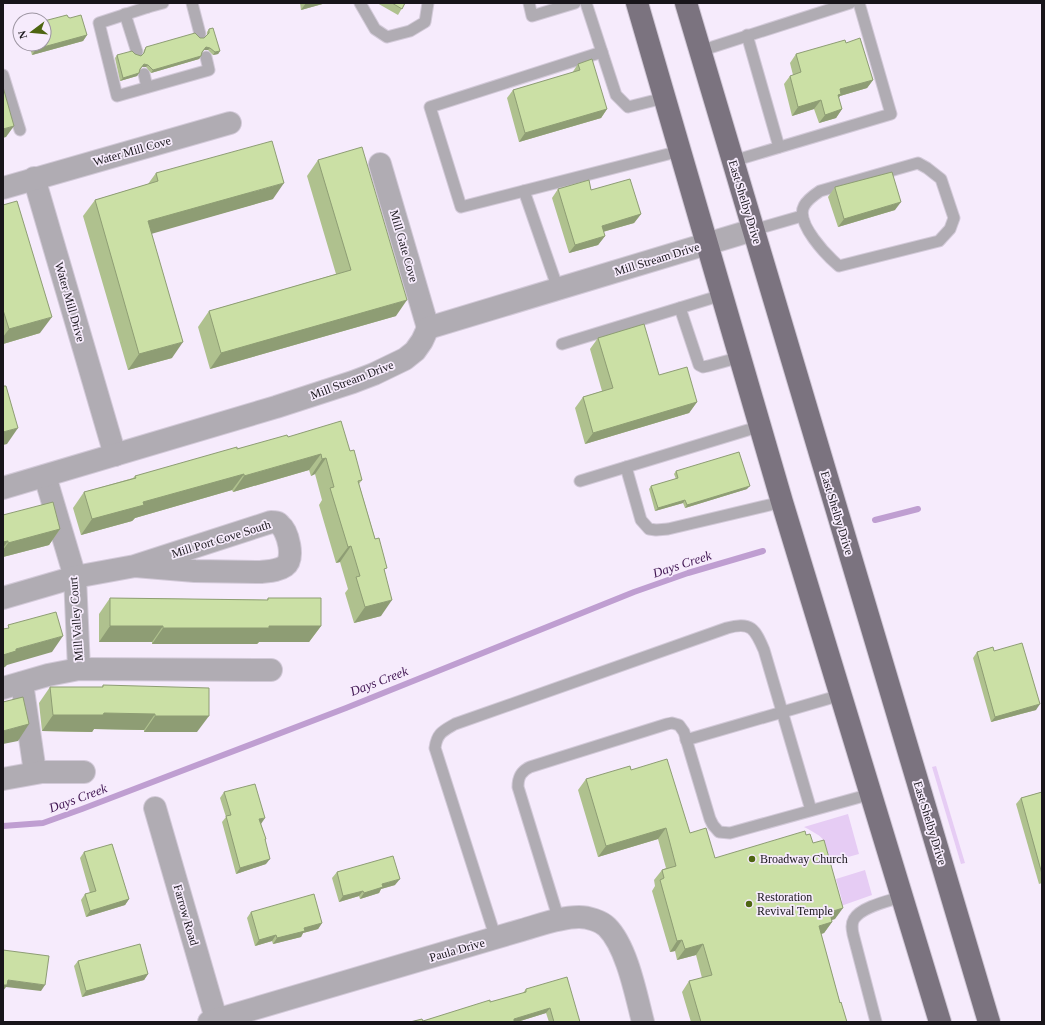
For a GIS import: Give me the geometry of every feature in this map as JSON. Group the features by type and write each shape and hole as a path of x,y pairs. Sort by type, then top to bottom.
{"main road":[{"path":"637,3 782,502 940,1022"},
{"name":"East Shelby Drive","path":"686,3 990,1022"}],"street":[{"name":"Water Mill Cove","path":"34,178 230,122"},
{"name":"Mill Gate Cove","path":"380,164 428,328"},
{"path":"3,188 34,178"},
{"name":"Water Mill Drive","path":"34,178 115,455"},
{"name":"Mill Stream Drive","path":"3,488 276,407 353,382 405,359 415,351 428,328 753,230"},
{"name":"Mill Valley Court","path":"45,476 74,577 79,670"},
{"name":"Mill Port Cove South","path":"3,598 74,577 135,566 271,522 276,522 283,527 290,551 290,558 286,566 279,569 261,572 195,571 135,566"},
{"path":"35,772 13,685 61,672 79,670 271,670"},
{"path":"3,779 35,772 84,772"},
{"name":"Farrow Road","path":"155,808 214,1021"},
{"name":"Paula Drive","path":"214,1021 496,939 522,930 559,920 588,917 606,926 614,936 623,953 643,1022"}],"lane":[{"path":"163,3 147,5 99,23 117,96 209,70 206,57"},
{"path":"192,3 200,34"},
{"path":"360,3 375,29 387,37 410,31 425,22 428,3"},
{"path":"528,3 532,16 575,3"},
{"path":"586,3 616,95 628,107 664,98"},
{"path":"700,51 850,3"},
{"path":"733,161 891,114 860,3"},
{"path":"125,14 137,52"},
{"path":"747,35 779,147"},
{"path":"602,52 430,107 461,207 680,151"},
{"path":"144,74 147,87"},
{"path":"3,75 20,130"},
{"path":"918,163 941,179 954,218 950,229 939,241 839,266 819,246 802,216 803,207 809,199 820,191 918,163"},
{"path":"524,191 558,289"},
{"path":"753,230 802,216"},
{"path":"562,344 722,295"},
{"path":"680,308 699,365 703,367 740,357"},
{"path":"580,481 761,426"},
{"path":"626,467 641,520 649,529 656,530 668,528 782,502"},
{"path":"496,939 435,748 436,739 442,731 455,724 738,624 746,625 753,629 758,637 811,810"},
{"path":"686,740 841,695"},
{"path":"559,920 518,787 518,782 522,772 526,769 672,723 680,725 710,819 719,832 730,833 871,794"},
{"path":"876,1022 853,934 853,921 857,914 877,904 901,897"}],"shaded area":[{"path":"936,766 965,863 961,864 932,767"},
{"path":"848,814 859,854 830,862 827,848 821,837 804,827"},
{"path":"865,870 872,895 841,906 842,900 836,879"}],"building":[{"path":"392,3 405,3 402,9"},
{"path":"67,15 70,18 81,15 87,35 52,45 52,19"},
{"path":"213,28 220,51 215,52 206,47 201,56 153,70 148,65 144,64 139,73 123,78 117,55 132,51 141,56 146,47 195,33 200,38 204,38 209,33 209,29"},
{"path":"860,38 873,80 840,89 841,94 838,95 842,109 825,115 821,100 798,107 790,76 801,72 796,54 845,40 846,43"},
{"path":"592,59 607,109 525,133 513,90 580,70 578,64"},
{"path":"3,87 14,126 3,129"},
{"path":"272,141 284,183 148,221 183,342 139,354 95,200 158,181 156,173"},
{"path":"362,147 407,300 221,353 209,311 351,270 318,160"},
{"path":"892,172 901,202 844,219 835,187"},
{"path":"630,179 641,214 602,226 605,236 575,245 558,189 589,180 591,190"},
{"path":"17,201 52,317 9,329 3,310 3,205"},
{"path":"644,324 659,375 687,367 697,402 593,433 583,397 613,388 598,338"},
{"path":"3,386 6,386 18,428 3,432"},
{"path":"341,421 350,451 354,450 362,480 358,481 375,539 379,538 387,568 384,569 392,600 365,607 356,577 360,576 351,546 348,547 330,488 334,487 326,458 322,459 321,454 143,502 144,505 92,519 84,492 136,478 135,476 237,447 237,449 287,435 288,437"},
{"path":"739,452 750,486 687,505 685,500 658,508 651,486 678,478 676,471"},
{"path":"53,502 60,529 8,543 8,541 3,542 3,515"},
{"path":"110,598 268,600 268,598 321,598 321,626 269,626 269,628 163,628 163,626 110,626"},
{"path":"56,612 63,636 16,649 16,651 3,655 3,629 9,628 8,625"},
{"path":"1022,643 1040,704 995,717 977,652 993,647 994,651"},
{"path":"103,685 209,688 209,716 155,716 155,714 104,713 103,715 53,715 50,687 103,687"},
{"path":"23,697 29,724 3,731 3,702"},
{"path":"667,759 690,833 706,828 715,858 805,831 806,835 810,834 813,843 824,840 843,908 830,912 832,922 819,926 840,1003 841,1002 847,1022 701,1022 689,981 712,975 703,944 685,949 682,940 677,941 660,880 664,878 662,870 676,866 666,828 606,846 586,779 630,766 631,770"},
{"path":"255,784 265,818 259,819 266,839 270,859 240,868 226,816 231,815 224,792"},
{"path":"1042,792 1042,874 1021,798"},
{"path":"112,844 129,899 90,911 85,894 96,891 84,852"},
{"path":"393,856 400,879 382,884 383,887 364,893 363,891 343,896 337,872"},
{"path":"314,894 322,923 304,928 305,931 277,938 276,935 259,940 251,912"},
{"path":"140,944 148,974 86,991 78,961"},
{"path":"3,950 49,956 45,985 8,980 7,985 3,985"},
{"path":"567,977 580,1022 554,1022 550,1008 514,1019 514,1022 410,1022 422,1019 423,1021 490,1000 490,1002 526,992 526,989"}],"waterway":[{"name":"Days Creek","path":"875,520 918,509"},
{"name":"Days Creek","path":"3,826 43,823 82,809 346,708 634,592 688,573 763,551"}],"place":[{"name":"Broadway Church","path":"752,859"},
{"name":"Restoration Revival Temple","path":"749,904"}]}
